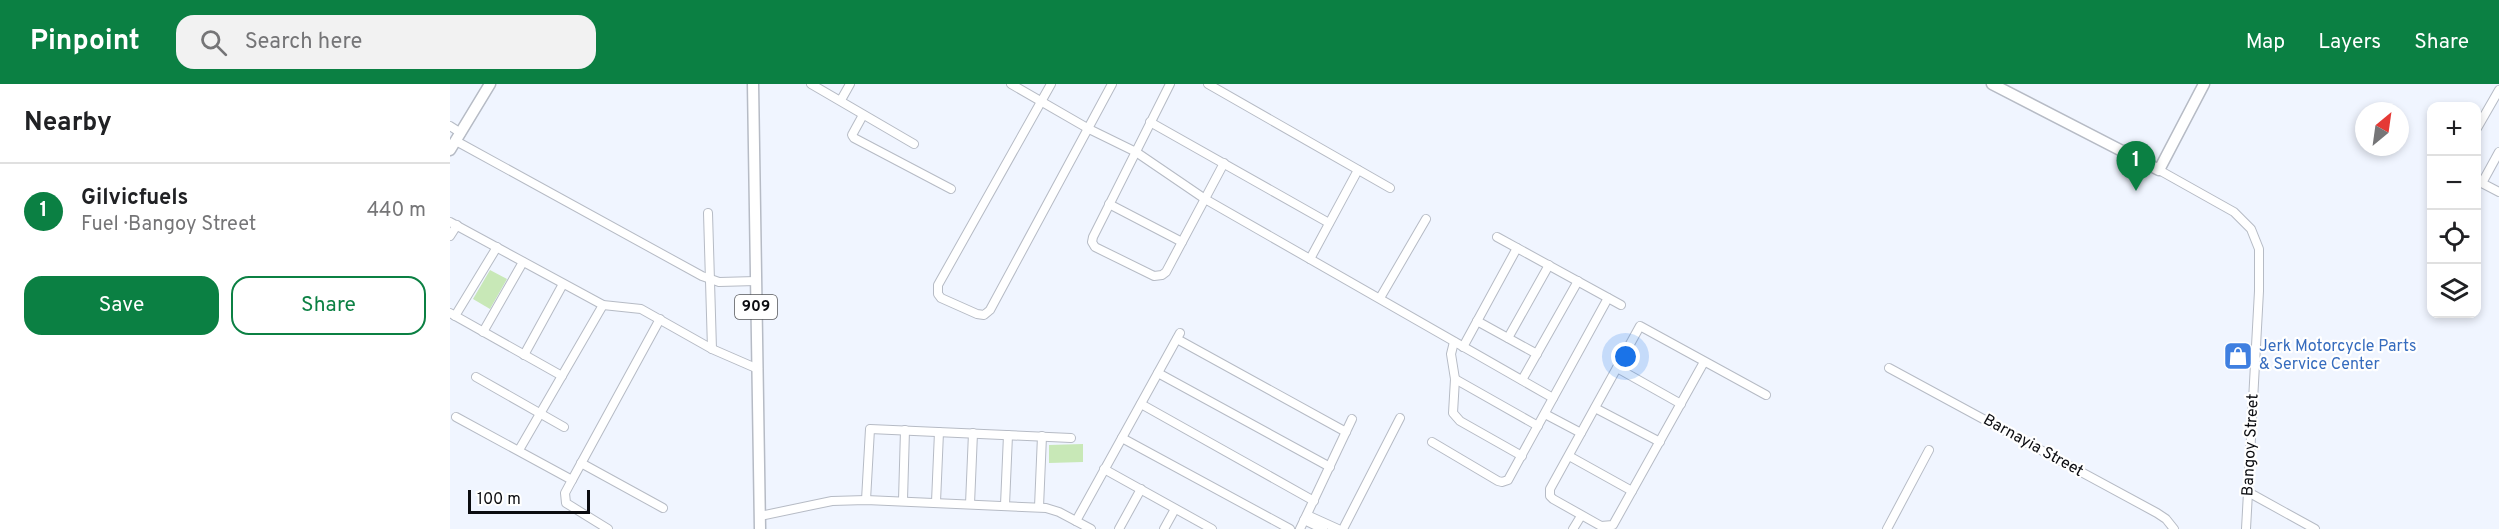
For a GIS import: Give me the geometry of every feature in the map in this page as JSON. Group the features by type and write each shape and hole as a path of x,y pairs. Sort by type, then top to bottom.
{"main road":[{"path":"455,141 490,84"},
{"name":"909","path":"753,84 760,529"},
{"name":"Bangoy Street","path":"1992,84 2159,170"},
{"path":"2159,170 2204,84"}],"street":[{"path":"841,100 850,84"},
{"path":"1011,84 1089,129 1136,152 1205,199 1553,398"},
{"path":"1051,84 938,285 938,294 941,298 977,314 984,315 990,310 1112,84"},
{"path":"1170,84 1093,237 1092,242 1095,248 1159,277 1166,272 1224,163"},
{"path":"1208,84 1390,188"},
{"path":"814,85 914,144"},
{"path":"2481,121 2499,90"},
{"path":"863,115 852,135 854,138 951,189"},
{"path":"1150,122 1329,223"},
{"path":"450,126 455,141 709,279 719,282 756,281"},
{"path":"2481,179 2499,152"},
{"path":"1310,259 1358,170"},
{"name":"Bangoy Street","path":"2159,170 2234,212 2251,229 2259,249 2246,529"},
{"path":"2481,183 2499,192"},
{"path":"1109,204 1182,242"},
{"path":"708,213 712,349"},
{"path":"1380,298 1426,219"},
{"path":"450,236 453,224 603,305 641,309 712,349 758,369"},
{"path":"1497,237 1621,305"},
{"path":"497,247 453,314 562,376"},
{"path":"1463,347 1517,248"},
{"path":"483,332 523,262"},
{"path":"1508,338 1549,265"},
{"path":"1522,380 1578,281"},
{"path":"524,354 563,284"},
{"path":"1432,442 1502,482 1508,480 1608,298"},
{"path":"519,450 603,305"},
{"path":"608,529 566,503 565,493 660,320"},
{"path":"1477,321 1537,354"},
{"path":"1704,362 1616,521 1610,527 1601,526 1581,516 1550,495 1550,489 1640,326 1766,395"},
{"path":"1076,521 1179,336 1346,432"},
{"path":"1454,342 1451,359 1455,379 1452,409 1455,417 1522,456"},
{"path":"1617,368 1681,404"},
{"name":"Barnayia Street","path":"1889,368 2157,513 2174,529"},
{"path":"1158,373 1330,467"},
{"path":"476,377 564,427"},
{"path":"1455,379 1538,426"},
{"path":"1140,404 1314,501"},
{"path":"1595,408 1660,442"},
{"path":"1545,414 1581,434"},
{"path":"456,417 572,480"},
{"path":"1343,529 1400,418"},
{"path":"1300,529 1352,419"},
{"path":"866,500 870,429 1071,438"},
{"path":"903,500 905,430"},
{"path":"936,502 939,432"},
{"path":"970,504 974,433"},
{"path":"1005,506 1008,435"},
{"path":"1039,507 1042,436"},
{"path":"1122,438 1290,529"},
{"path":"1887,529 1929,450"},
{"path":"1569,456 1632,491"},
{"path":"581,463 663,508"},
{"path":"1104,469 1211,529"},
{"path":"1119,529 1141,489"},
{"path":"2248,492 2315,529"},
{"path":"760,516 822,503 903,500 1052,509 1090,529"},
{"path":"1164,529 1175,508"},
{"path":"1574,529 1581,516"},
{"path":"1306,517 1323,529"},
{"path":"1306,517 1338,529"}],"green space":[{"path":"490,270 507,279 490,309 473,299"},
{"path":"1083,444 1083,462 1049,463 1049,445"}],"place":[{"name":"Gilvicfuels","path":"2136,191"},
{"name":"Jerk Motorcycle Parts & Service Center","path":"2238,356"}]}
